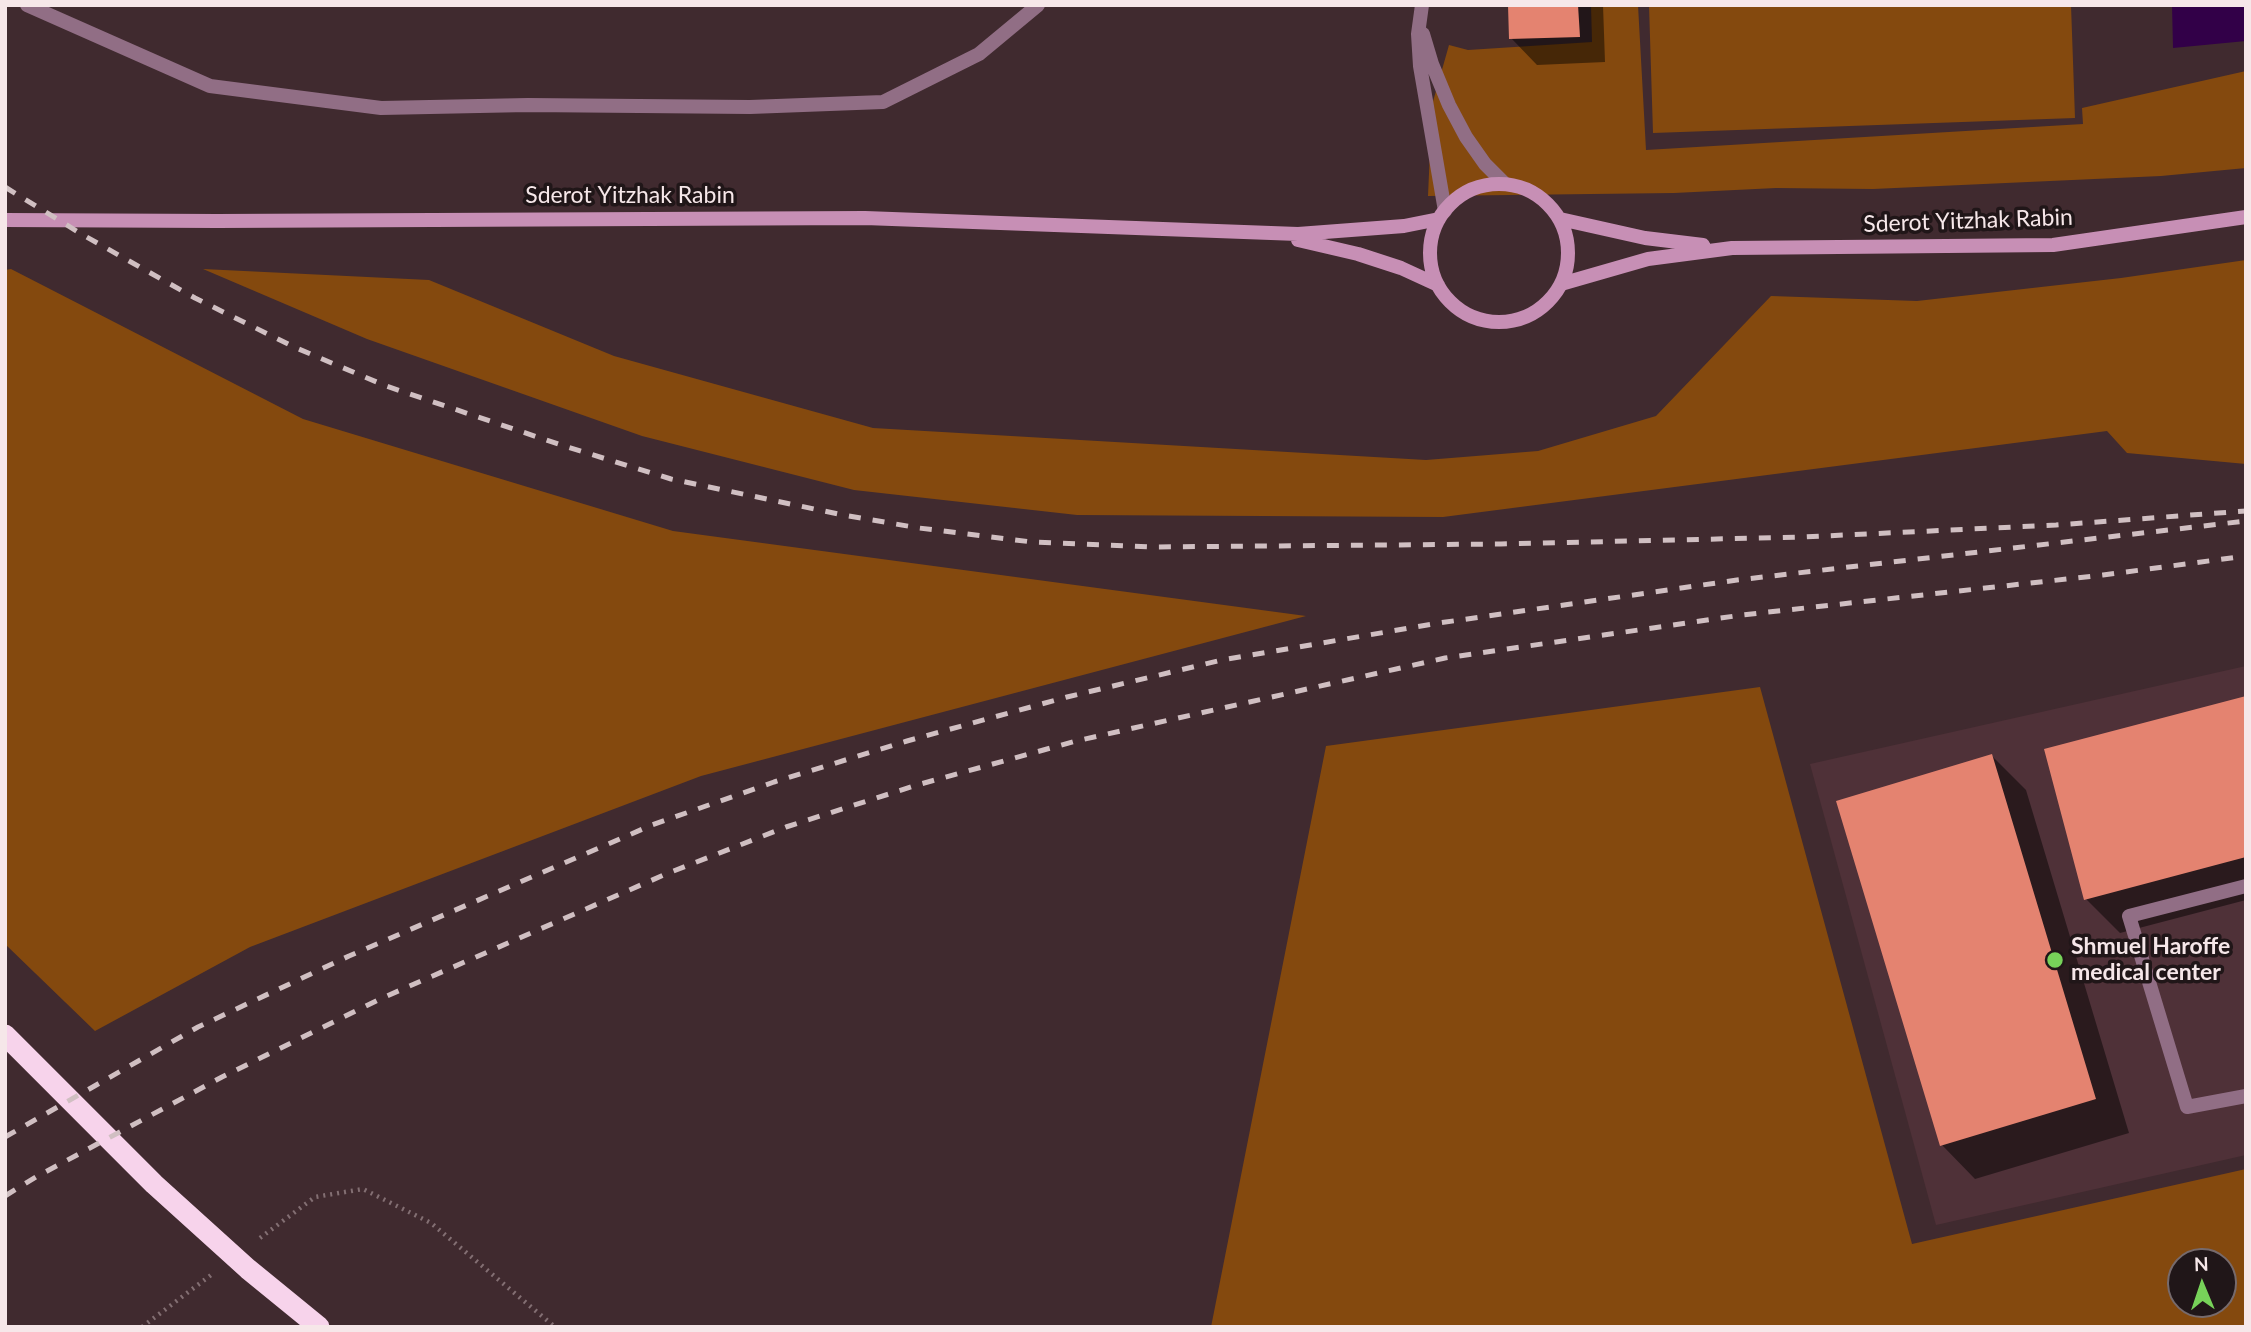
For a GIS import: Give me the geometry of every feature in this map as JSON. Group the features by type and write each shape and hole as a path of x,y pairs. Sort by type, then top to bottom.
{"highway":[{"path":"5,1035 154,1184 248,1269 311,1320"}],"main road":[{"name":"Sderot Yitzhak Rabin","path":"1505,184 1482,187 1462,195 1442,215 1433,235 1430,252 1438,285 1450,302 1468,315 1489,322 1511,321 1531,315 1548,302 1561,284 1648,259 1732,248 2053,245 2246,217"},
{"path":"1505,184 1526,190 1546,202 1560,219 1567,240 1568,263 1561,284"},
{"name":"Sderot Yitzhak Rabin","path":"5,219 217,221 865,218 1255,234 1336,232 1404,226 1442,215"},
{"name":"Sderot Yitzhak Rabin","path":"1560,219 1644,237 1732,248"},
{"name":"Sderot Yitzhak Rabin","path":"1255,234 1310,242 1358,254 1401,268 1438,285"}],"street":[{"path":"27,5 210,86 381,108 528,105 750,107 883,102 979,54 1038,5"},
{"path":"1421,9 1427,46 1449,105 1466,137 1485,164 1505,184"},
{"path":"1421,9 1418,34 1420,66 1442,215"},
{"path":"2246,886 2129,916 2187,1107 2246,1096"}],"path":[{"path":"250,1246 315,1197 363,1189 431,1223 555,1327"},
{"path":"142,1327 217,1270"}],"shaded area":[{"path":"1591,5 1638,5 1646,150 2083,124 2082,108 2246,71 2246,168 2161,176 1873,189 1776,188 1674,193 1428,196 1432,105 1449,45 1468,50 1592,42"},
{"path":"1649,5 2071,5 2075,118 1653,133"},
{"path":"2172,5 2246,5 2246,41 2173,48"},
{"path":"2246,260 2246,464 2127,453 2107,431 1443,517 1077,515 854,490 642,436 367,339 203,269 429,280 614,356 873,428 1426,460 1538,451 1656,416 1771,296 1917,301 2121,278"},
{"path":"11,269 303,419 673,531 1306,616 701,776 250,947 95,1031 5,944 5,270"},
{"name":"Shmuel Haroffe medical center","path":"2246,666 2246,1155 1936,1225 1810,764"},
{"path":"1760,687 1912,1244 2246,1169 2246,1327 1211,1327 1326,746"}],"building":[{"path":"1508,5 1578,5 1580,37 1509,39"},
{"path":"2246,696 2246,857 2084,900 2044,749"},
{"path":"1992,754 2096,1099 1940,1146 1836,801"}],"railway":[{"path":"5,187 195,298 294,347 386,386 671,479 919,528 1032,542 1151,547 1501,544 1803,537 2056,525 2246,511"},
{"path":"5,1137 198,1027 349,956 652,825 774,782 907,741 1067,697 1222,660 1439,623 1737,580 2246,521"},
{"path":"5,1196 222,1077 380,999 666,874 786,827 917,785 1076,741 1445,658 1742,615 2103,575 2246,556"}],"place":[{"name":"Shmuel Haroffe medical center","path":"2055,960"}]}
